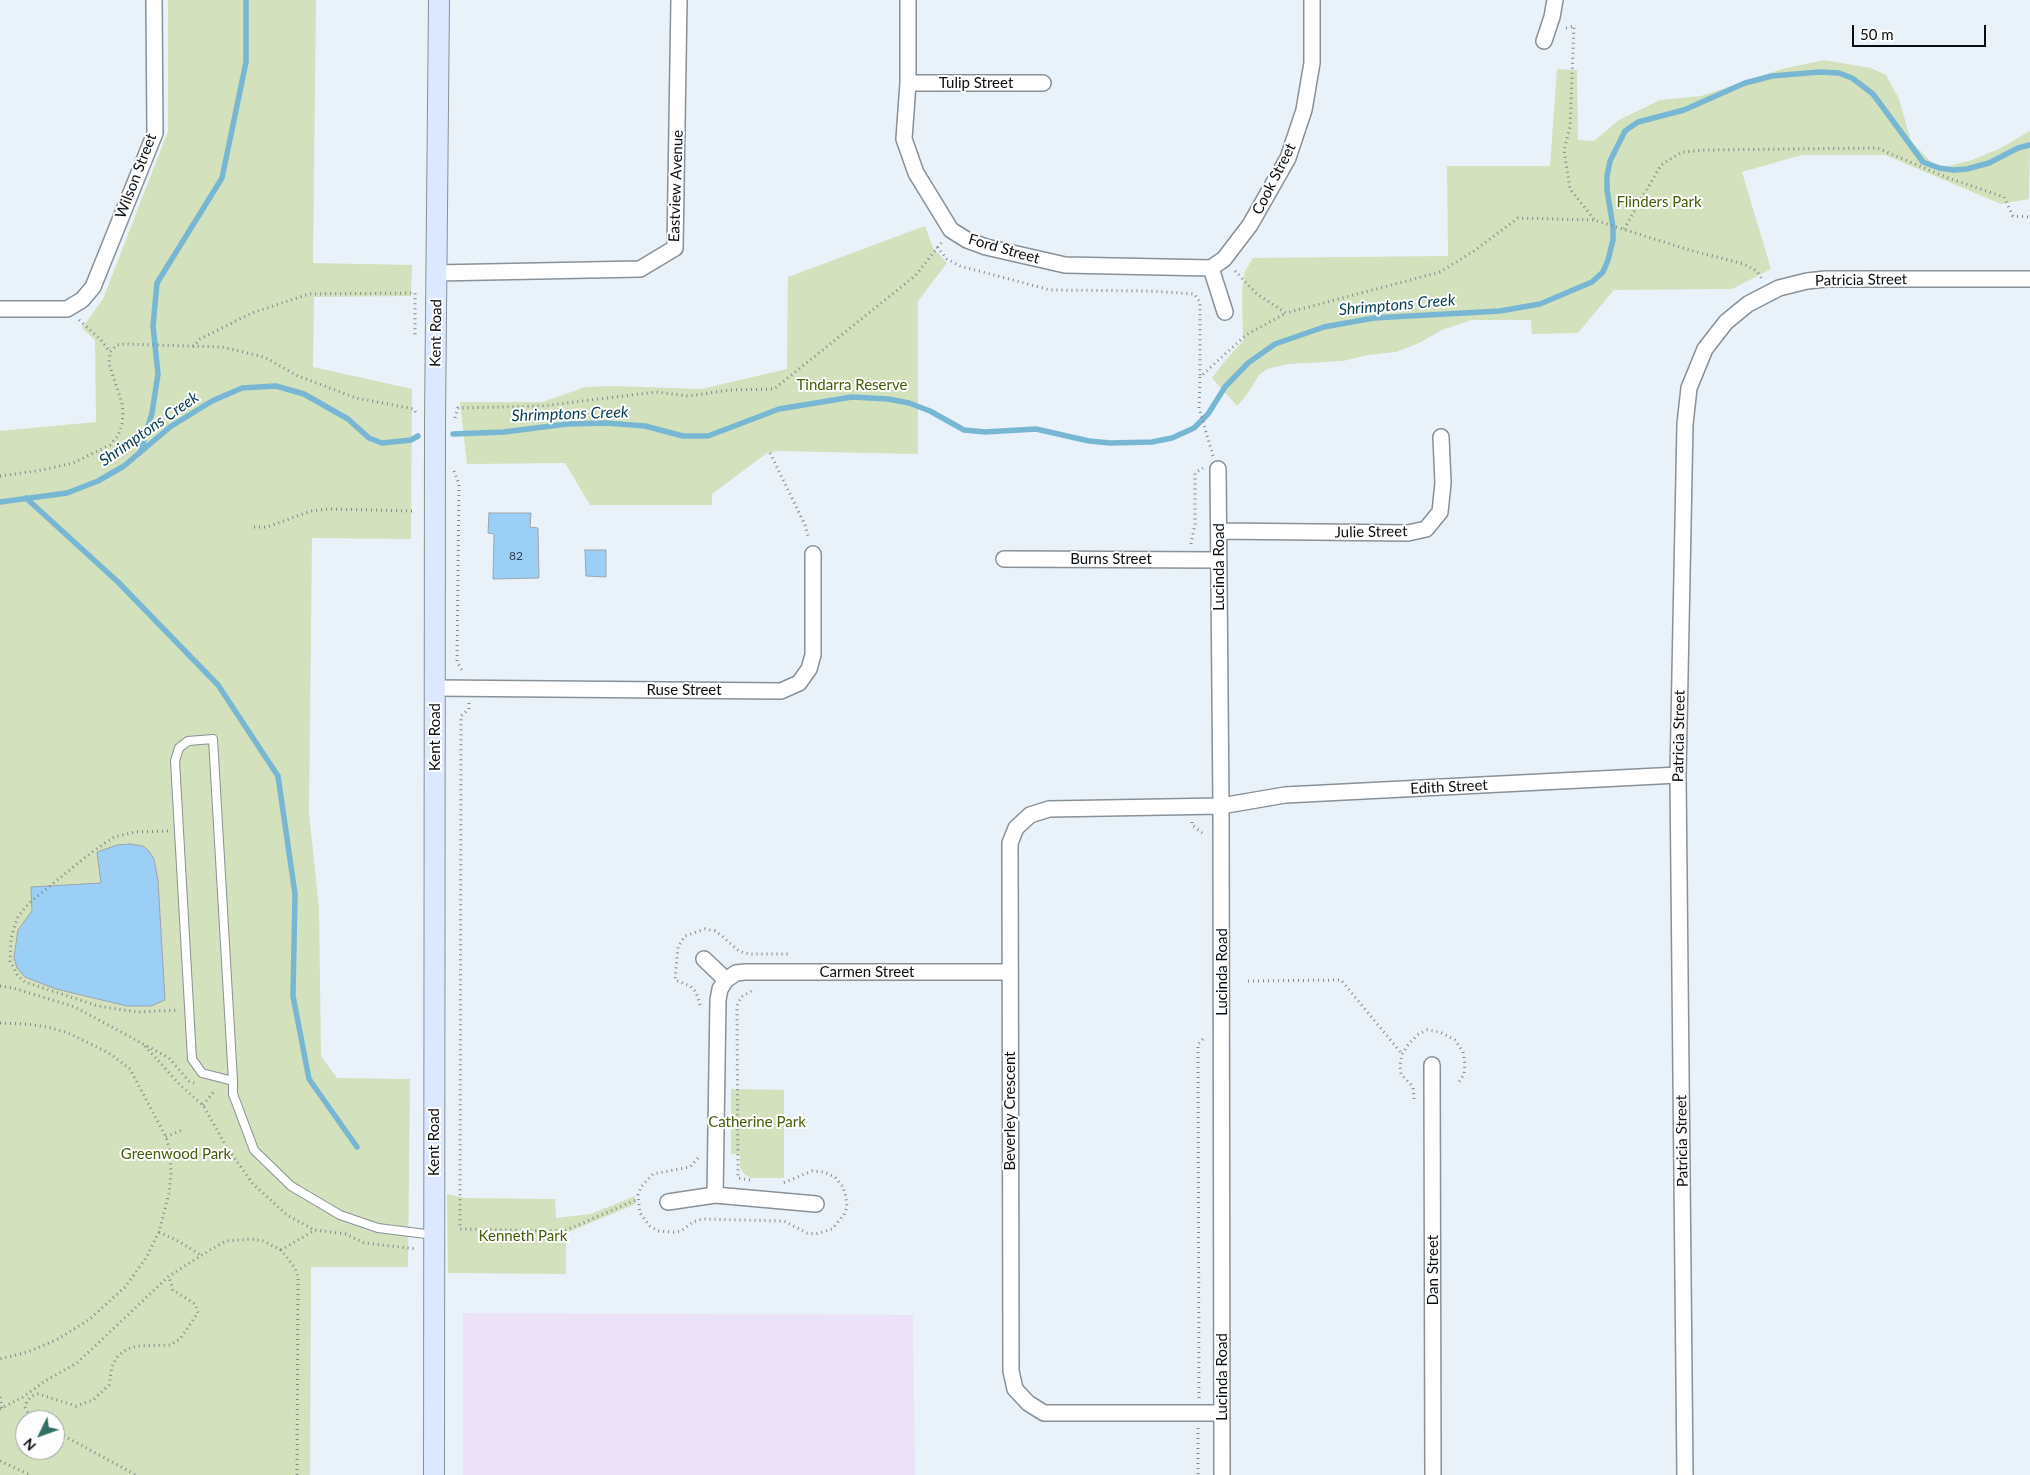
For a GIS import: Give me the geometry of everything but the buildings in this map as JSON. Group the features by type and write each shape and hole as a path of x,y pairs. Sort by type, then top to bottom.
{"street":[{"name":"Wilson Street","path":"67,309 82,300 93,287 155,133 154,0"},
{"name":"Kent Road","path":"434,1475 436,273 439,0"},
{"name":"Eastview Avenue","path":"436,273 640,270 676,248 680,0"},
{"name":"Ford Street","path":"908,0 908,83 904,139 916,173 951,230 967,240 1012,255 1065,265 1218,264"},
{"name":"Cook Street","path":"1218,264 1250,226 1288,158 1304,110 1312,63 1312,0"},
{"path":"1546,36 1555,0"},
{"name":"Tulip Street","path":"908,83 1043,83"},
{"path":"1218,264 1225,312"},
{"name":"Patricia Street","path":"1685,1475 1678,776 1686,424 1690,388 1705,349 1721,329 1748,304 1770,292 1791,284 1826,279 2030,279"},
{"path":"0,309 67,309"},
{"name":"Julie Street","path":"1219,531 1408,533 1426,529 1440,512 1443,483 1441,437"},
{"name":"Lucinda Road","path":"1212,464 1219,531 1222,1475"},
{"name":"Ruse Street","path":"435,688 781,691 799,683 809,669 814,654 813,554"},
{"name":"Burns Street","path":"1004,559 1219,560"},
{"name":"Edith Street","path":"1221,806 1285,795 1678,776"},
{"name":"Beverley Crescent","path":"1221,806 1049,810 1030,815 1016,828 1010,843 1010,972 1011,1371 1015,1389 1028,1403 1044,1413 1222,1413"},
{"path":"704,959 726,980 720,989 718,1000 715,1195"},
{"name":"Carmen Street","path":"726,980 736,973 745,972 1010,972"},
{"name":"Dan Street","path":"1432,1064 1433,1475"},
{"path":"668,1202 715,1195 816,1204"}],"lane":[{"path":"233,1081 202,1072 192,1059 175,760 179,748 188,741 213,739 233,1081 233,1094 254,1150 290,1186 340,1216 434,1243"}],"path":[{"path":"1546,36 1574,26 1570,127 1564,150 1570,189 1594,220"},
{"path":"1624,229 1661,165 1682,152 1707,150 1876,148 1948,178 2004,197 2013,216 2030,217"},
{"path":"1200,377 1246,336 1286,313 1440,272 1474,251 1518,218 1594,220 1689,250 1744,264 1757,271 1770,292"},
{"path":"450,420 455,420 458,408 542,406 656,392 689,396 729,390 774,389 915,276 951,230"},
{"path":"937,247 947,259 960,266 1050,290 1150,291 1194,294 1200,302 1199,408 1213,453 1212,464 1195,473 1195,524 1191,538 1191,560"},
{"path":"1218,264 1257,294 1286,313"},
{"path":"193,347 200,339 252,313 309,294 414,293"},
{"path":"67,309 101,340 110,352"},
{"path":"0,476 73,463 110,445 118,436 122,426 123,414 122,403 109,364 110,352 117,345 222,347 264,357 298,376 356,398 416,410 417,416"},
{"path":"770,453 805,525 813,554"},
{"path":"454,468 459,484 457,662 465,675"},
{"path":"254,527 267,527 310,511 417,511 417,502"},
{"path":"470,702 468,709 461,716 460,1229 564,1231 638,1199"},
{"path":"1192,819 1192,824 1206,836"},
{"path":"179,830 124,834 104,843 92,852 23,909 18,917 11,939 10,960 18,976 25,982 98,1006 137,1012 189,1009"},
{"path":"700,1006 696,992 690,986 675,980 678,947 685,936 705,928 719,934 731,945 744,952 792,954"},
{"path":"1248,981 1341,980 1402,1054"},
{"path":"754,982 755,990 741,996 737,1006 738,1178 756,1181"},
{"path":"0,986 13,988 75,1007 169,1058 189,1081 198,1084"},
{"path":"0,1023 48,1027 88,1041 109,1053 130,1069 166,1137 170,1152 171,1173 169,1193 158,1232 137,1273 120,1292 104,1307 58,1339 28,1352 0,1359"},
{"path":"1414,1105 1413,1087 1401,1074 1400,1065 1402,1054 1417,1035 1428,1030 1440,1032 1455,1040 1463,1052 1465,1064 1464,1074 1458,1084"},
{"path":"1198,1401 1198,1044 1207,1035"},
{"path":"143,1044 181,1086 203,1104 226,1146 253,1184 287,1215 314,1230 346,1234 364,1243 434,1243"},
{"path":"206,1087 233,1094"},
{"path":"203,1104 215,1090"},
{"path":"166,1137 182,1130"},
{"path":"699,1155 697,1161 690,1167 653,1174 641,1187 638,1199 640,1213 658,1231 681,1231 693,1222 702,1219 784,1221 807,1233 816,1234 832,1229 844,1215 847,1207 846,1197 843,1187 835,1177 824,1172 812,1171 787,1183 780,1184"},
{"path":"281,1250 314,1230"},
{"path":"158,1232 180,1242 202,1256"},
{"path":"0,1397 1,1408 23,1397 45,1381 77,1363 169,1276 226,1241 241,1239 263,1240 281,1250 295,1268 298,1277 298,1475"},
{"path":"26,1410 25,1407 27,1401 32,1396 38,1394 76,1406 93,1400 109,1385 112,1366 118,1356 138,1346 170,1345 180,1339 198,1314 195,1304 173,1290 169,1276"},
{"path":"23,1397 27,1401"},
{"path":"1198,1425 1198,1475"},
{"path":"65,1437 136,1475"},
{"path":"0,1461 30,1475"}],"shaded area":[{"path":"463,1313 913,1315 915,1475 463,1475"}],"green space":[{"name":"Greenwood Park","path":"168,0 316,0 313,263 412,265 411,296 314,297 313,367 412,389 411,539 312,538 309,813 319,908 321,1056 337,1078 410,1079 408,1267 311,1267 310,1475 0,1475 0,431 96,422 95,340 82,328 103,299 168,131"},
{"name":"Flinders Park","path":"1824,60 1871,68 1886,75 1899,99 1911,141 1932,163 1945,167 1972,160 2001,148 2030,131 2029,199 2001,204 1885,155 1802,155 1742,172 1771,269 1732,289 1614,290 1578,333 1532,334 1531,320 1471,320 1442,330 1419,343 1396,352 1368,355 1343,361 1288,364 1267,369 1259,375 1246,396 1237,406 1212,378 1243,341 1242,291 1245,271 1253,258 1448,256 1447,166 1550,166 1557,69 1577,70 1578,140 1594,141 1619,120 1660,100 1701,96 1782,69"},
{"name":"Tindarra Reserve","path":"925,226 933,248 947,263 918,301 918,454 778,451 767,453 712,494 712,505 590,505 565,463 467,464 460,402 543,402 585,387 701,389 787,369 788,277"},
{"name":"Catherine Park","path":"731,1089 784,1090 784,1178 751,1178 744,1174 740,1167 740,1154 731,1154"},
{"name":"Kenneth Park","path":"447,1194 465,1198 555,1199 556,1218 591,1214 635,1196 636,1204 566,1233 566,1274 448,1273"}],"waterway":[{"path":"140,453 152,413 158,374 153,326 157,283 222,178 246,62 246,0"},
{"name":"Shrimptons Creek","path":"453,434 504,432 567,424 606,423 645,426 683,436 708,436 779,409 852,397 888,399 909,403 930,411 964,430 985,432 1036,429 1089,441 1110,443 1152,442 1172,438 1194,428 1208,414 1225,387 1248,363 1275,344 1324,327 1374,318 1500,311 1540,304 1592,282 1603,272 1613,240 1607,176 1610,161 1625,131 1638,122 1684,110 1745,83 1772,76 1820,72 1839,73 1852,78 1873,94 1923,162 1939,168 1967,169 1989,163 2018,148 2030,145"},
{"name":"Shrimptons Creek","path":"0,502 67,493 98,481 124,466 170,427 212,401 242,388 276,386 304,394 348,419 369,438 382,443 411,440 418,436"},
{"path":"26,498 118,582 218,685 278,776 295,894 293,996 309,1079 357,1147"}]}
